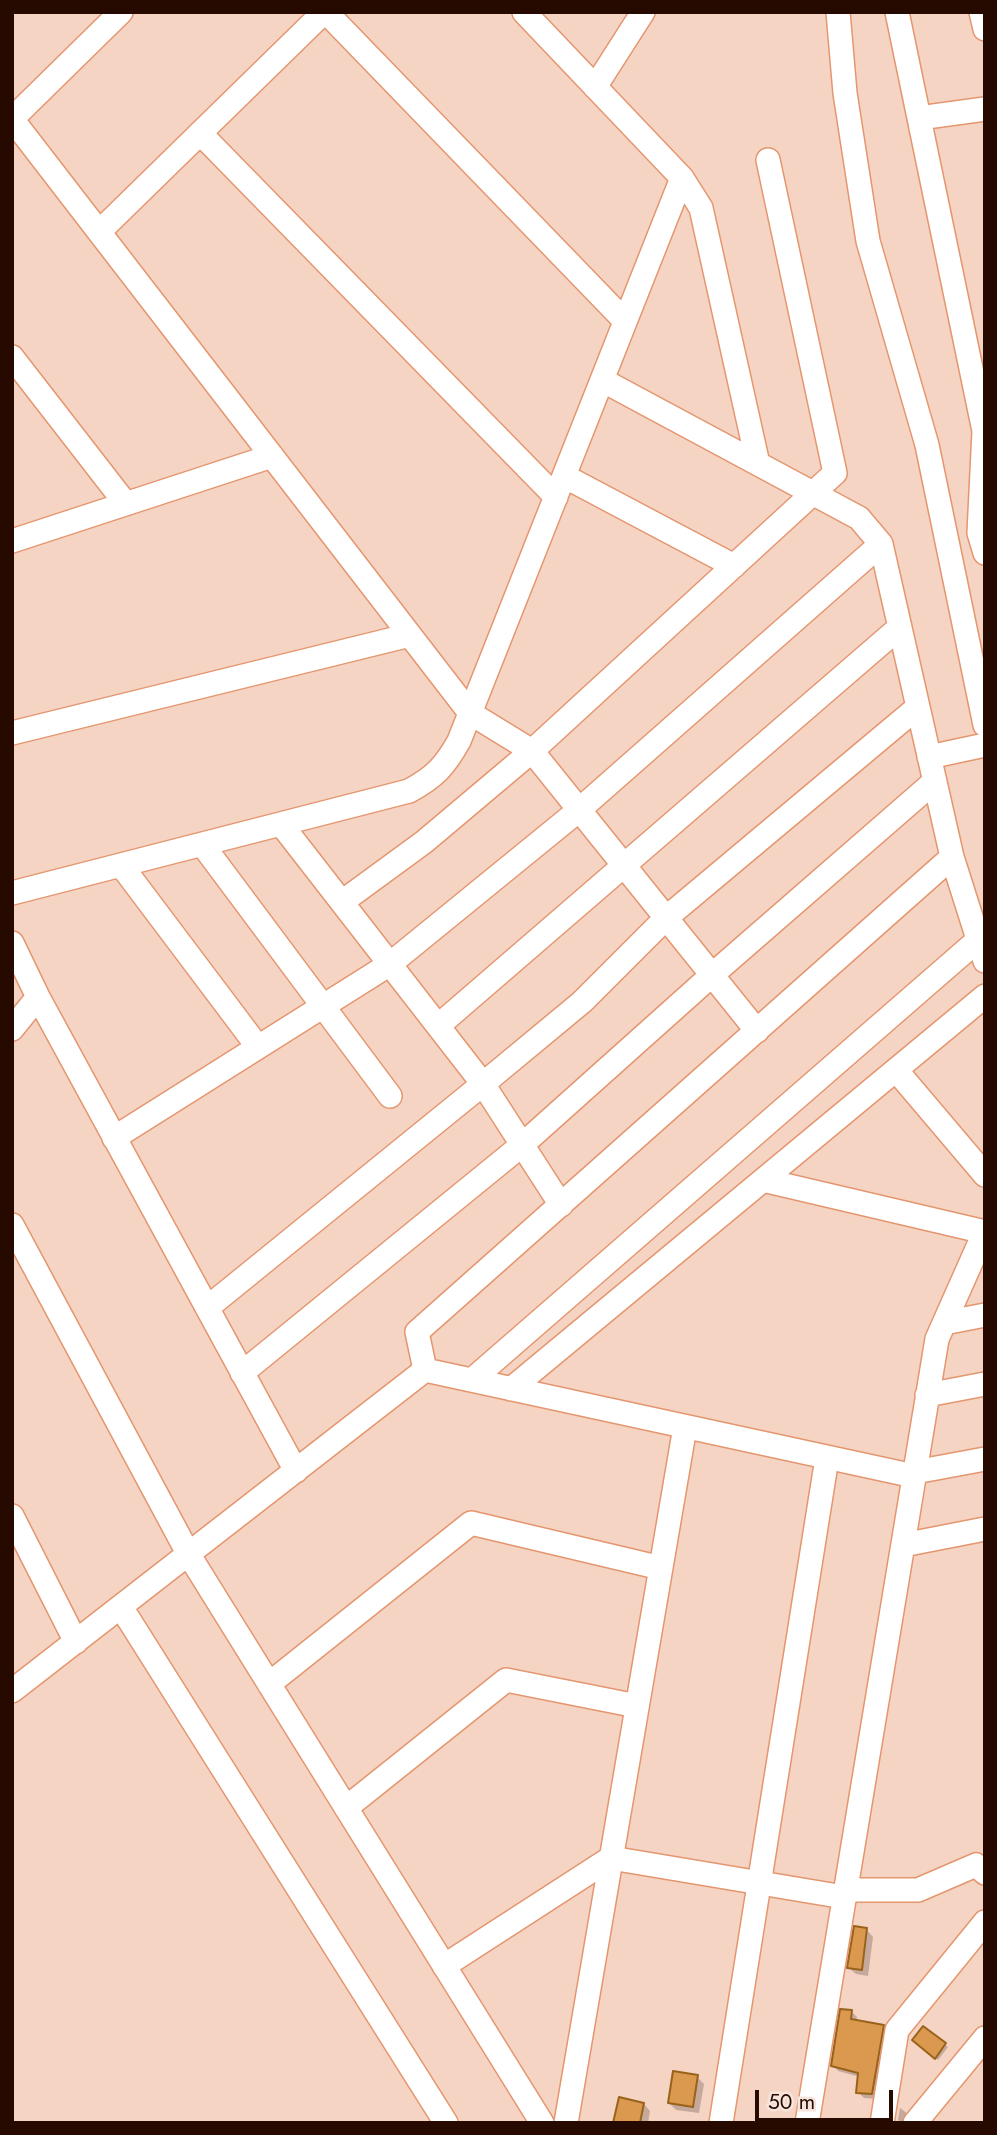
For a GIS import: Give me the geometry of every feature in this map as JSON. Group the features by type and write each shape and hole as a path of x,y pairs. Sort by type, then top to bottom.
{"street":[{"path":"121,12 12,119 470,713 532,751 757,1031"},
{"path":"99,232 325,12 625,321"},
{"path":"524,12 682,178 702,208 758,464"},
{"path":"596,87 643,12"},
{"path":"838,12 845,93 869,241 927,445 985,725"},
{"path":"897,12 984,431 979,533 985,552"},
{"path":"981,12 985,29"},
{"path":"919,118 985,109"},
{"path":"200,133 560,486 734,566"},
{"path":"342,902 424,842 532,751 835,473 768,160"},
{"path":"12,893 410,790 429,780 446,763 459,741 682,178"},
{"path":"12,357 127,504"},
{"path":"472,1380 982,950 952,857 881,544 859,518 602,380"},
{"path":"12,541 272,456"},
{"path":"114,1138 390,964 579,810 881,544"},
{"path":"438,1026 900,626"},
{"path":"12,733 410,635"},
{"path":"207,1308 582,1002 666,918 918,707"},
{"path":"929,757 985,745"},
{"path":"242,1373 522,1145 935,781"},
{"path":"281,824 484,1084 561,1205"},
{"path":"202,844 390,1096"},
{"path":"425,1370 417,1332 952,857"},
{"path":"121,865 258,1047"},
{"path":"12,943 38,998 296,1471"},
{"path":"511,1389 985,996"},
{"path":"12,1029 38,998"},
{"path":"896,1070 985,1175"},
{"path":"763,1180 984,1235 937,1339 807,2123"},
{"path":"12,1225 189,1555 542,2123"},
{"path":"944,1323 985,1315"},
{"path":"425,1370 827,1458 914,1474 985,1459"},
{"path":"12,1690 425,1370"},
{"path":"927,1395 985,1384"},
{"path":"566,2123 685,1427"},
{"path":"720,2123 827,1458"},
{"path":"12,1516 76,1642"},
{"path":"269,1684 471,1522 660,1568"},
{"path":"903,1545 985,1529"},
{"path":"121,1607 446,2123"},
{"path":"346,1808 506,1680 637,1706"},
{"path":"444,1966 611,1858 759,1883 845,1894 918,1890 976,1865 985,1873"},
{"path":"882,2123 897,2030 985,1922"},
{"path":"915,2123 985,2038"}],"building":[{"path":"854,1926 867,1928 862,1970 847,1968"},
{"path":"840,2009 852,2010 851,2019 884,2025 872,2094 856,2093 858,2073 831,2066"},
{"path":"923,2026 946,2043 935,2059 912,2040"},
{"path":"673,2071 698,2075 693,2107 668,2103"},
{"path":"619,2097 644,2103 640,2123 613,2123"}]}
